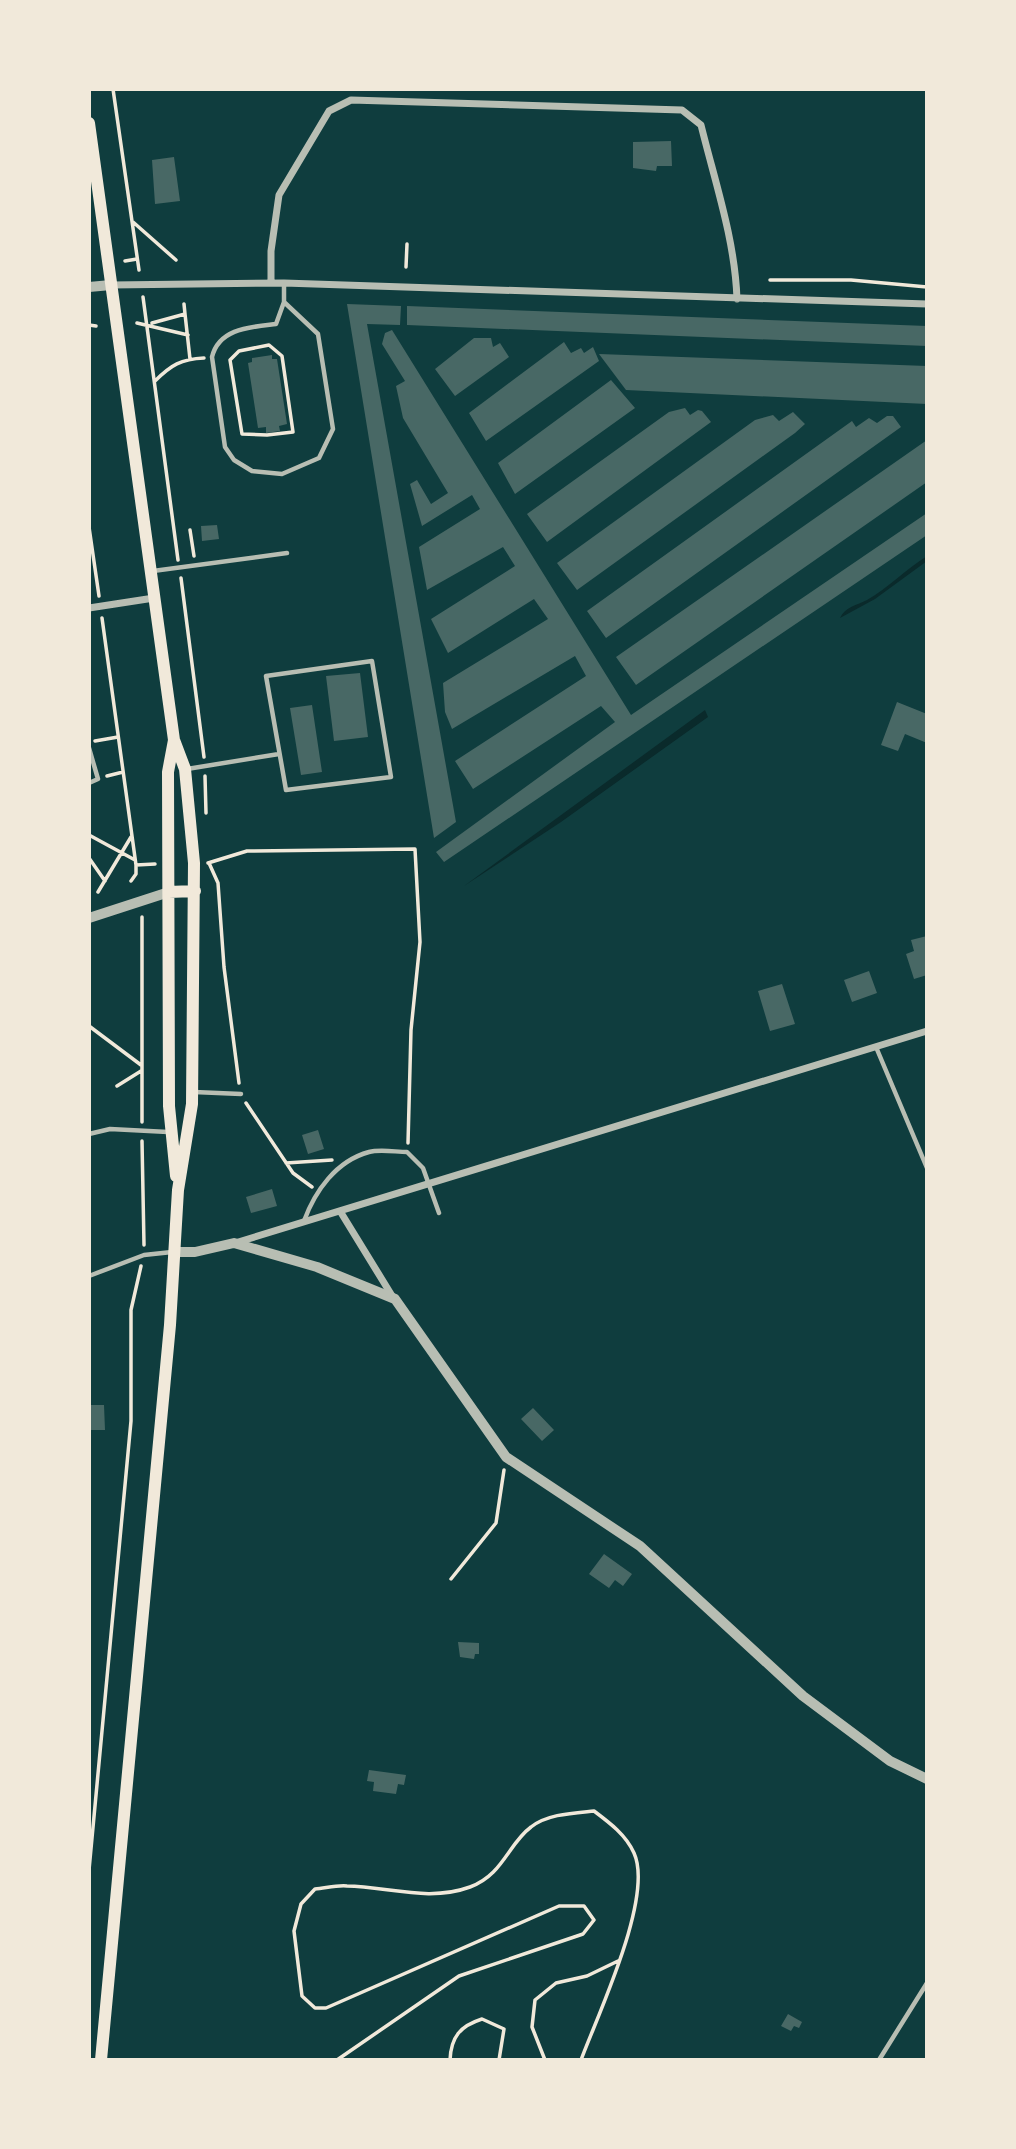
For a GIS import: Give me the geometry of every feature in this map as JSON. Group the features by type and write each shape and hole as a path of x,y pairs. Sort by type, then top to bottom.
{"main road":[{"path":"89,123 174,740 185,769 195,891 193,1092 177,1190 175,1252 101,2060"},
{"path":"174,740 168,772 171,1132 177,1190"},
{"path":"169,892 195,891"}],"street":[{"path":"271,283 271,251 279,195 329,111 339,103 351,100 574,106 682,110 701,125 734,261 737,299"},
{"path":"89,287 284,283 927,304"},
{"path":"89,608 154,598"},
{"path":"89,918 169,892"},
{"path":"175,1252 195,1252 234,1243 340,1212 430,1182 927,1031"},
{"path":"340,1212 395,1299 506,1457 640,1546 803,1696 890,1761 927,1779"},
{"path":"234,1243 317,1267 395,1299"}],"lane":[{"path":"284,283 284,302 276,324 234,330 215,346 212,357 225,447 234,460 252,471 282,474 319,458 333,429 318,334 284,302"},
{"path":"150,572 287,553"},
{"path":"372,661 391,777 286,790 279,754 266,676 372,661"},
{"path":"89,748 98,779 89,783"},
{"path":"185,769 279,754"},
{"path":"876,1047 927,1168"},
{"path":"193,1092 241,1094"},
{"path":"89,1134 110,1129 171,1132"},
{"path":"304,1222 319,1192 335,1169 370,1151 407,1152 423,1168 439,1213"},
{"path":"89,1276 144,1255 175,1252"},
{"path":"879,2060 927,1983"}],"path":[{"path":"113,89 139,270"},
{"path":"131,221 176,260"},
{"path":"407,244 407,267"},
{"path":"125,261 137,259"},
{"path":"770,280 851,281 927,287"},
{"path":"143,296 205,765 206,815"},
{"path":"184,304 190,359"},
{"path":"148,324 185,314"},
{"path":"137,323 148,324 181,336 187,335"},
{"path":"89,325 96,326"},
{"path":"269,345 276,349 282,356 293,432 242,434 230,360 239,351 251,346 269,345"},
{"path":"155,381 169,366 198,358"},
{"path":"89,527 136,862 136,874 131,881"},
{"path":"190,530 195,565"},
{"path":"89,741 118,737"},
{"path":"98,779 123,772"},
{"path":"89,835 136,862 157,864"},
{"path":"98,892 132,836"},
{"path":"209,863 247,851 415,849 420,942 411,1030 407,1152"},
{"path":"208,851 209,863 218,883 223,967 241,1094 286,1164 319,1192"},
{"path":"89,858 105,881"},
{"path":"89,1870 127,1480 131,1420 131,1310 144,1255 142,917"},
{"path":"89,1026 141,1065"},
{"path":"117,1086 141,1071"},
{"path":"286,1164 332,1160"},
{"path":"451,1579 496,1523 506,1457"},
{"path":"337,2060 459,1976 583,1934 594,1920 584,1906 559,1906 326,2008 314,2008 302,1996 294,1931 301,1904 315,1889 346,1885 406,1894 435,1894 470,1887 489,1877 531,1826 560,1815 593,1811 616,1828 635,1854 640,1888 618,1961 581,2060"},
{"path":"545,2060 532,2027 535,2000 556,1983 587,1976 618,1961"},
{"path":"450,2060 451,2042 465,2024 482,2019 504,2029 499,2060"}],"water":[{"path":"927,556 927,561 875,599 840,618 848,609 875,595"},
{"path":"705,710 708,717 561,822 464,886"}],"building":[{"path":"671,141 672,166 657,166 656,171 633,168 633,142"},
{"path":"174,157 180,201 155,204 152,160"},
{"path":"347,304 401,306 400,325 367,324 456,822 434,838"},
{"path":"407,306 927,326 927,346 407,325"},
{"path":"392,330 631,715 927,513 927,535 444,862 436,852 615,722 601,706 473,789 455,761 586,676 575,656 452,729 445,712 443,683 548,619 534,599 448,653 431,619 515,566 503,547 427,590 419,547 480,509 472,495 422,526 410,484 417,480 431,504 448,493 403,418 396,386 405,381 382,344 385,333"},
{"path":"474,338 491,338 493,347 500,343 509,357 455,396 435,369"},
{"path":"564,342 571,353 581,348 584,353 593,347 599,361 486,441 469,413"},
{"path":"599,354 927,366 927,404 626,390"},
{"path":"272,355 272,359 277,359 287,424 279,426 280,431 266,433 266,427 258,428 248,363 252,362 252,358"},
{"path":"611,380 635,408 515,494 498,463"},
{"path":"685,408 690,415 698,410 702,411 711,422 547,542 527,514 669,412"},
{"path":"793,412 805,424 795,433 577,590 557,563 755,420 773,415 779,421"},
{"path":"887,416 893,416 901,427 606,638 587,611 852,421 856,427 869,418 877,423"},
{"path":"927,440 927,482 636,685 616,657"},
{"path":"217,525 219,539 202,541 201,526"},
{"path":"360,673 368,737 334,741 326,676"},
{"path":"897,702 927,714 927,743 905,734 898,751 881,745"},
{"path":"312,705 322,772 301,775 290,708"},
{"path":"927,936 927,975 914,979 906,954 914,951 911,940"},
{"path":"869,971 877,993 852,1002 844,980"},
{"path":"782,984 795,1024 770,1031 758,991"},
{"path":"318,1130 324,1149 308,1154 302,1135"},
{"path":"272,1189 277,1206 251,1213 246,1197"},
{"path":"89,1405 104,1405 105,1430 89,1430"},
{"path":"533,1408 554,1430 542,1441 521,1419"},
{"path":"604,1554 632,1574 623,1586 615,1580 609,1588 589,1574"},
{"path":"458,1642 479,1643 479,1654 475,1654 474,1659 460,1657"},
{"path":"369,1770 406,1775 404,1785 398,1784 396,1794 373,1791 374,1782 367,1781"},
{"path":"788,2014 802,2022 799,2028 794,2026 791,2031 781,2026"}]}
